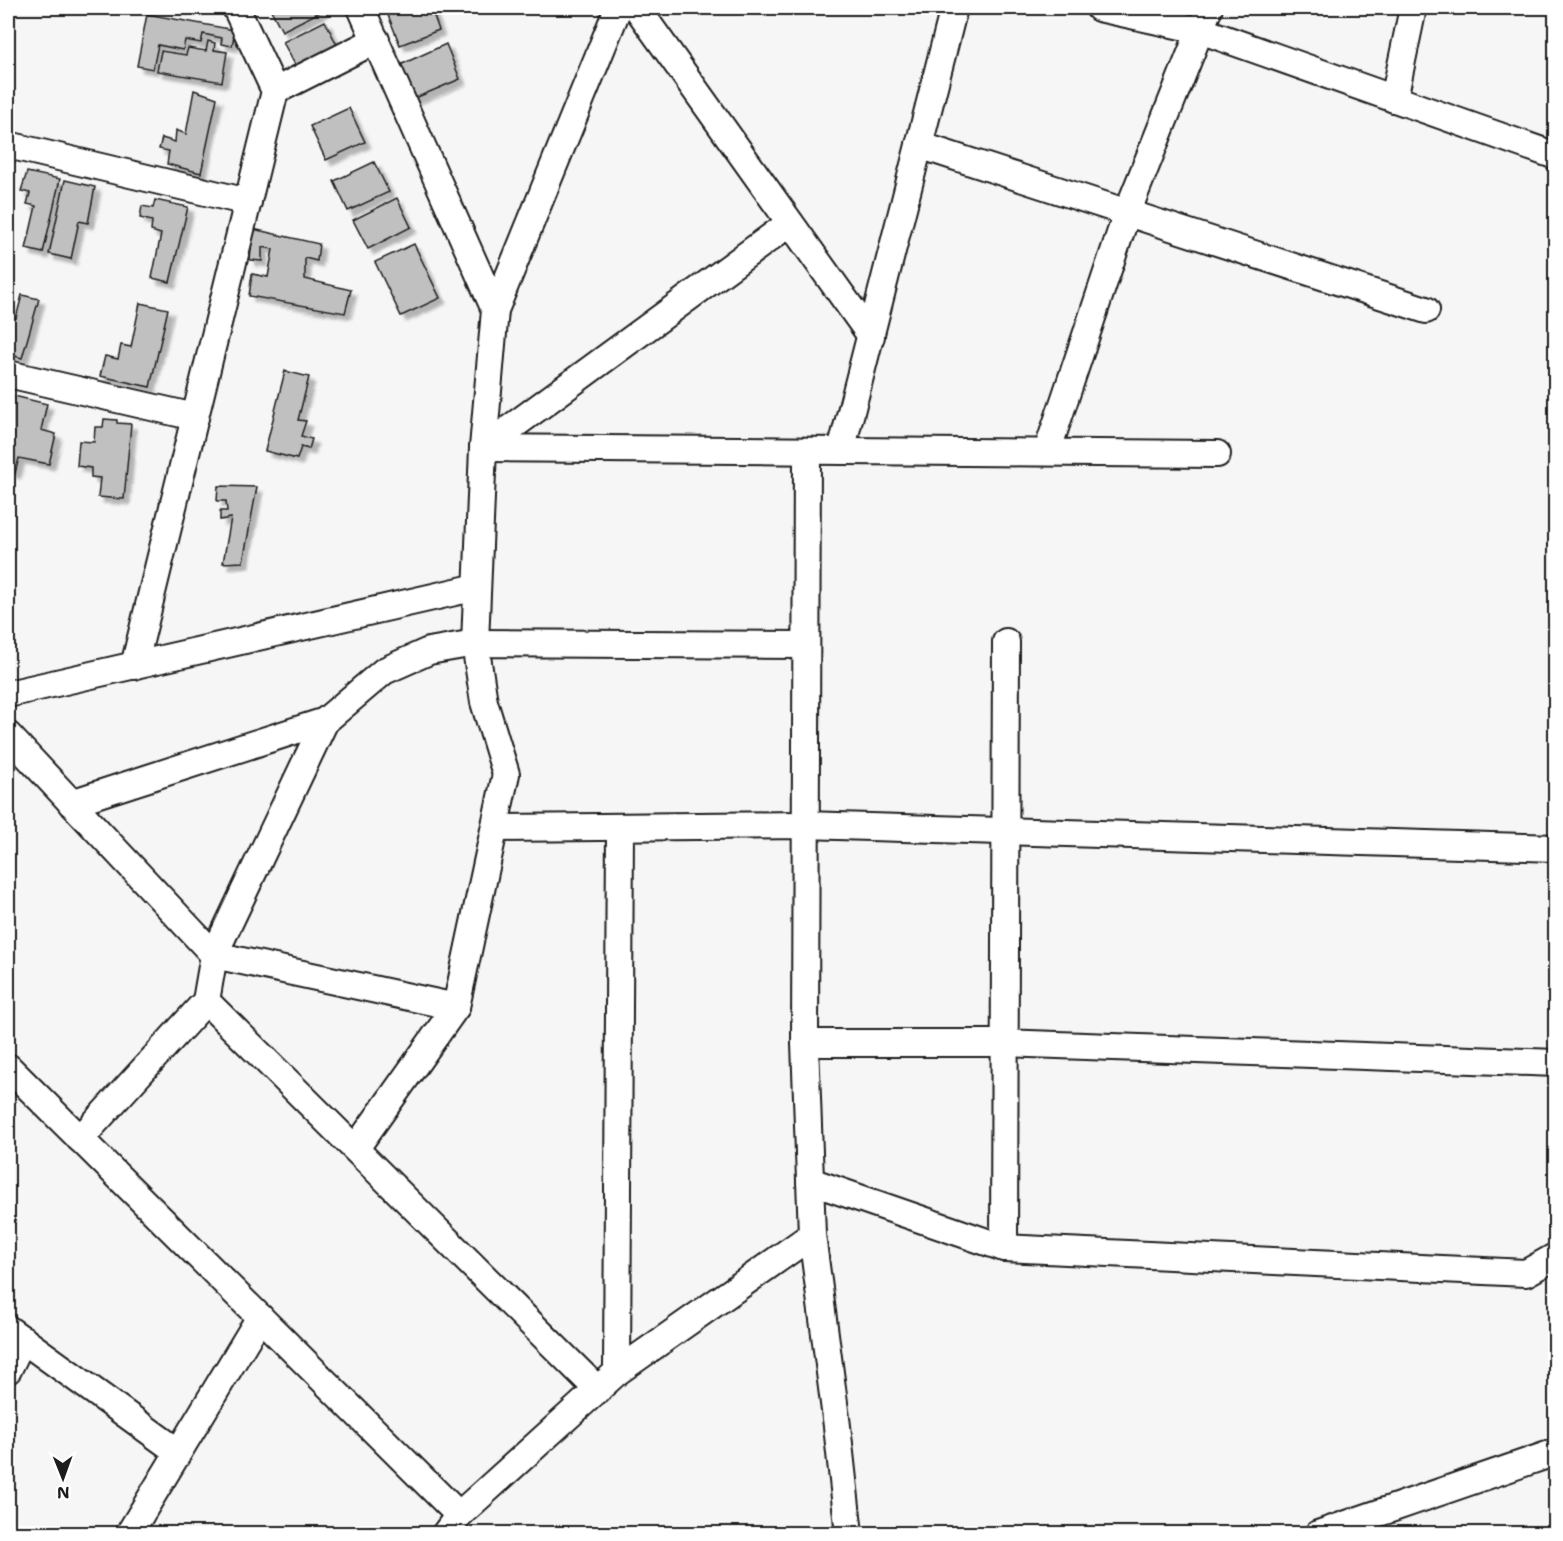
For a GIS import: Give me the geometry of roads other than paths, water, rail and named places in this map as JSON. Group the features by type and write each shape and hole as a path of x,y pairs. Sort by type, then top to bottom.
{"street":[{"path":"134,666 275,91 236,8"},
{"path":"362,8 495,310"},
{"path":"356,1148 456,1006 506,774 484,702 475,643 483,448 495,310 618,8"},
{"path":"637,8 871,336"},
{"path":"841,451 954,8"},
{"path":"1099,8 1204,19 1394,99 1556,156"},
{"path":"1394,99 1413,8"},
{"path":"1047,452 1127,213 1204,19"},
{"path":"275,91 376,40"},
{"path":"8,145 248,202"},
{"path":"919,145 1426,310"},
{"path":"483,448 790,223"},
{"path":"8,374 195,417"},
{"path":"483,448 1217,454"},
{"path":"807,451 805,1043 812,1235 849,1533"},
{"path":"8,694 477,587"},
{"path":"1004,1248 1006,642"},
{"path":"71,803 325,721 384,672 429,651 475,643 805,645"},
{"path":"80,1139 206,1001 214,955 325,721"},
{"path":"8,735 214,955 456,1006"},
{"path":"495,828 805,825 1556,848"},
{"path":"617,1372 620,827"},
{"path":"206,1001 597,1390"},
{"path":"805,1043 1005,1043 1556,1063"},
{"path":"8,1067 260,1317 452,1524 617,1372 812,1235"},
{"path":"810,1181 1004,1248 1526,1273 1556,1256"},
{"path":"129,1533 260,1317"},
{"path":"8,1370 15,1334 178,1452"},
{"path":"1318,1533 1556,1452"}]}
